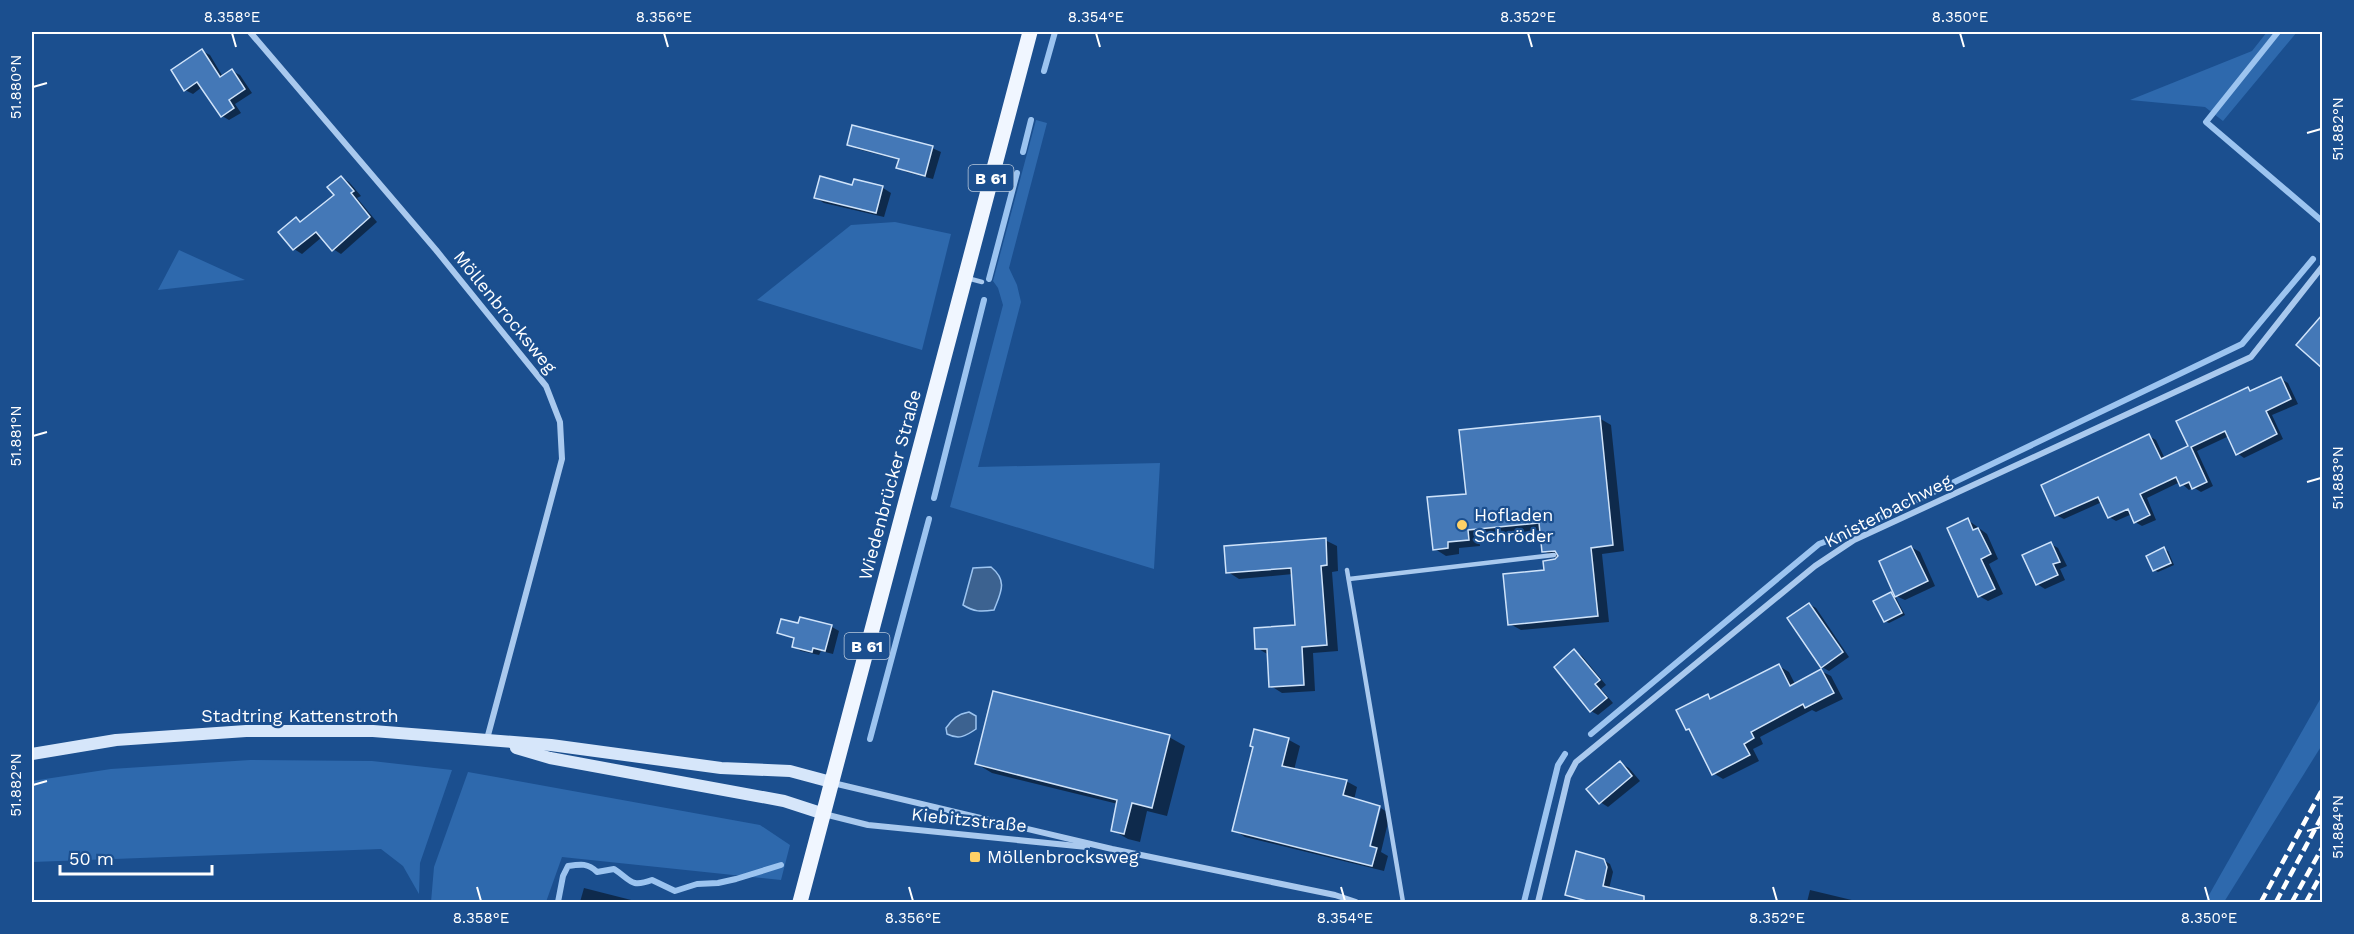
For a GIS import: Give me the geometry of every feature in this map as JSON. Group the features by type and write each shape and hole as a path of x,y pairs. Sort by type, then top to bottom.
{"main road":[{"name":"Wiedenbrücker Straße","path":"800,903 1030,32"},
{"name":"Stadtring Kattenstroth","path":"32,754 116,740 246,730 373,731 551,745 721,768 790,771 831,782"},
{"name":"Stadtring Kattenstroth","path":"492,741 550,759 784,801 824,814"}],"street":[{"name":"Möllenbrocksweg","path":"250,32 436,250 546,386 560,422 562,459 492,741"},
{"name":"Knisterbachweg","path":"1538,903 1568,777 1576,762 1815,566 1854,540 2251,357 2322,267"},
{"name":"Kiebitzstraße","path":"831,782 1112,849 1335,895 1356,903"},
{"name":"Kiebitzstraße","path":"824,814 868,825 1112,849"}],"lane":[{"path":"965,278 982,282"},
{"path":"1349,579 1554,555"},
{"path":"1347,570 1403,903"}],"shaded area":[{"path":"2267,32 2297,32 2223,121 2205,107 2130,100 2252,51"},
{"path":"1036,120 1047,123 1009,268 1017,285 1021,302 978,467 1160,463 1154,569 950,507 1003,305 998,288 993,281"},
{"path":"895,222 951,234 922,350 757,300 851,225"},
{"path":"179,250 245,280 158,290"},
{"path":"991,567 1000,577 1002,587 994,610 978,611 963,605 973,568"},
{"path":"2322,696 2322,745 2224,902 2205,902"},
{"path":"969,712 976,716 976,729 962,736 955,737 947,734 946,728 953,720"},
{"path":"250,760 372,761 452,770 420,863 419,894 403,866 381,849 32,862 32,781 111,769"},
{"path":"468,772 760,825 790,845 781,880 562,857 546,902 431,902 434,867"}],"building":[{"path":"202,49 220,77 232,69 245,89 229,100 234,108 221,117 197,82 184,91 171,70"},
{"path":"852,125 933,146 925,176 896,168 899,159 847,145"},
{"path":"341,176 354,191 351,193 370,217 332,251 316,232 293,250 278,232 296,217 300,222 334,195 327,187"},
{"path":"820,176 852,185 854,179 883,186 876,213 814,198"},
{"path":"2322,315 2322,368 2296,345"},
{"path":"2281,377 2291,399 2266,411 2277,434 2236,455 2225,431 2191,447 2207,482 2192,489 2189,482 2180,486 2176,477 2140,494 2150,515 2134,523 2128,509 2108,518 2098,497 2055,516 2041,485 2149,434 2161,459 2188,446 2176,421 2248,387 2250,391"},
{"path":"1600,416 1613,545 1591,548 1598,616 1508,625 1503,574 1544,570 1543,561 1555,559 1558,556 1555,551 1542,552 1539,523 1468,530 1469,540 1448,542 1448,548 1433,550 1427,497 1466,494 1459,430"},
{"path":"1968,518 1973,530 1978,528 1991,554 1981,559 1995,589 1978,597 1947,528"},
{"path":"1326,538 1327,565 1321,566 1327,645 1302,647 1304,685 1269,687 1267,649 1255,649 1254,628 1295,625 1291,568 1226,573 1224,546"},
{"path":"2051,542 2060,562 2053,564 2058,575 2036,585 2022,555"},
{"path":"1911,546 1928,581 1895,597 1879,561"},
{"path":"2164,547 2171,563 2153,571 2146,556"},
{"path":"1891,592 1902,613 1884,622 1873,601"},
{"path":"1809,603 1843,652 1821,668 1787,618"},
{"path":"800,617 832,625 825,651 813,648 812,652 792,647 794,638 777,633 781,619 798,623"},
{"path":"1574,649 1600,680 1595,684 1607,698 1590,712 1554,667"},
{"path":"1779,664 1790,686 1821,669 1834,693 1805,708 1803,704 1751,732 1754,738 1744,744 1750,755 1712,775 1689,729 1686,730 1676,710 1708,694 1710,699"},
{"path":"993,691 1170,735 1152,808 1132,803 1124,834 1111,831 1117,800 975,764"},
{"path":"1254,729 1289,738 1282,766 1347,780 1343,795 1380,806 1370,846 1377,848 1372,866 1232,831 1253,747 1250,746"},
{"path":"1620,761 1632,776 1599,804 1586,789"},
{"path":"1576,851 1604,859 1607,867 1603,886 1644,896 1644,903 1594,903 1565,895"}],"waterway":[{"path":"1044,71 1055,32"},
{"path":"2278,32 2206,122 2322,221"},
{"path":"1023,152 1031,120"},
{"path":"989,279 1017,173"},
{"path":"1591,734 1819,544 1846,534 2242,344 2313,259"},
{"path":"934,498 984,300"},
{"path":"870,739 929,519"},
{"path":"1524,902 1558,765 1565,754"},
{"path":"558,902 563,876 568,866 584,865 597,872 614,869 631,882 652,880 675,891 697,884 736,879 781,865"}],"railway":[{"path":"2261,902 2322,790"},
{"path":"2276,902 2322,816"},
{"path":"2292,902 2322,848"},
{"path":"2306,902 2322,873"}],"place":[{"name":"Hofladen Schröder","path":"1462,525"},
{"name":"Möllenbrocksweg","path":"975,857"}]}
